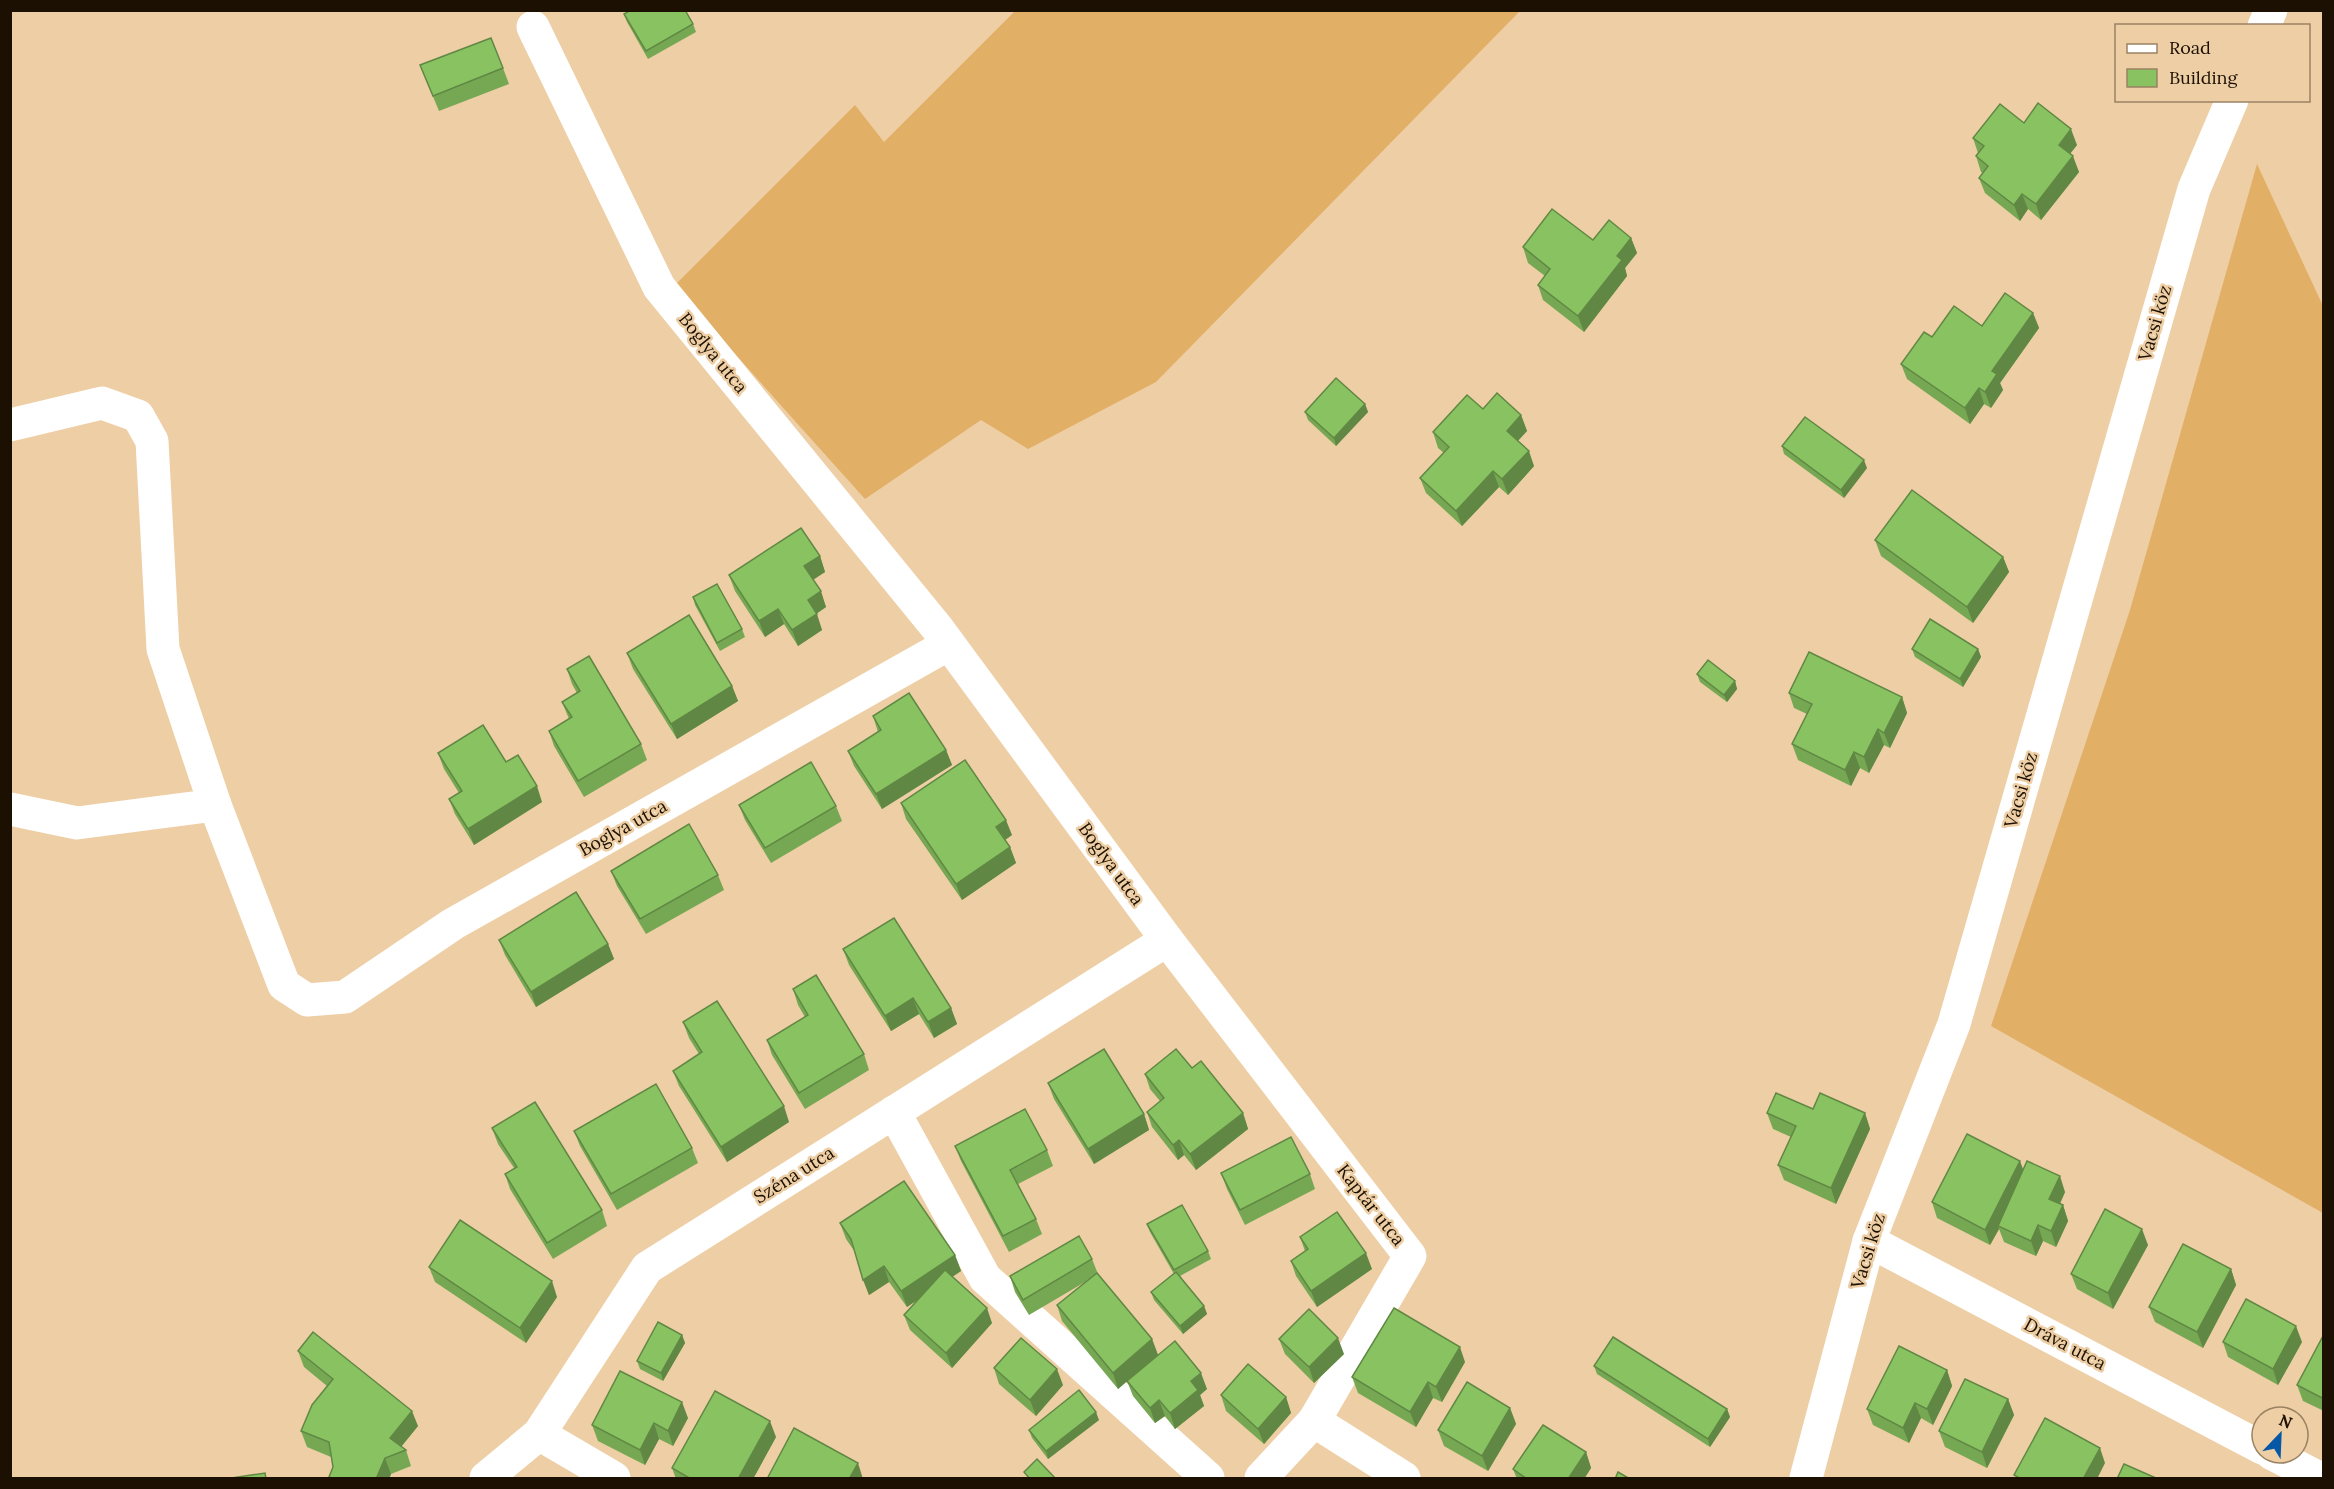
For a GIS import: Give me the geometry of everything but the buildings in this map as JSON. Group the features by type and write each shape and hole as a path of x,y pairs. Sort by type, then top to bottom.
{"street":[{"path":"2265,24 2271,10"},
{"name":"Boglya utca","path":"533,27 659,286 948,644 1167,940"},
{"name":"Vacsi köz","path":"1806,1479 1869,1240 1954,1024 2194,189 2231,102"},
{"name":"Boglya utca","path":"10,426 102,403 138,416 152,441 163,649 215,805 284,985 307,1000 345,997 453,924 948,644"},
{"path":"10,809 77,823 215,805"},
{"name":"Széna utca","path":"486,1479 539,1434 647,1268 1167,940"},
{"name":"Kaptár utca","path":"1167,940 1410,1256 1314,1421 1261,1479"},
{"path":"894,1113 985,1278 1208,1479"},
{"name":"Dráva utca","path":"1869,1240 2250,1442"},
{"path":"1314,1421 1404,1479"},
{"path":"539,1434 614,1479"},
{"path":"2293,1465 2319,1479"}],"shaded area":[{"path":"1015,11 1520,11 1156,382 1028,449 981,420 865,499 674,286 855,105 884,142"},
{"path":"2257,164 2323,306 2323,1213 1991,1026 2130,610"}]}
